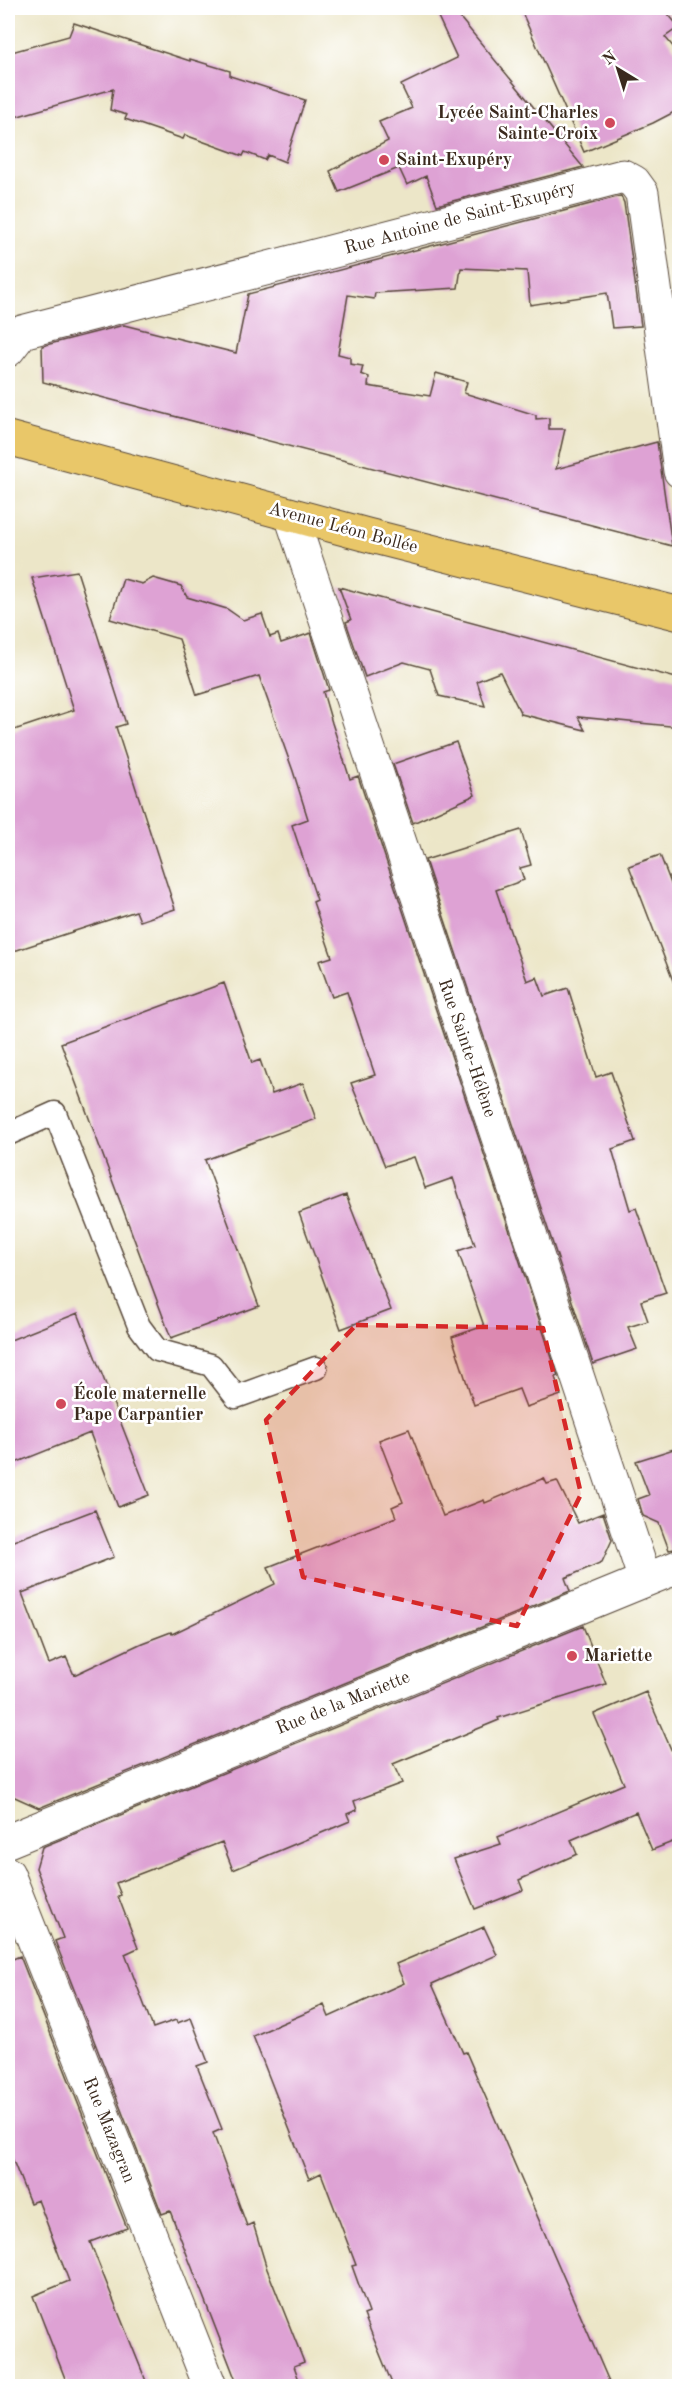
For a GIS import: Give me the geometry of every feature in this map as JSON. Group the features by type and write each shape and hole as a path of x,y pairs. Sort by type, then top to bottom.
{"main road":[{"name":"Avenue Léon Bollée","path":"8,438 291,515 680,614"}],"street":[{"name":"Rue Antoine de Saint-Exupéry","path":"8,350 22,332 623,176 634,182 642,193 680,471"},
{"name":"Rue Sainte-Hélène","path":"291,515 645,1580"},
{"name":"Rue de la Mariette","path":"8,1841 680,1566"},
{"name":"Rue Mazagran","path":"8,1874 210,2386"}],"lane":[{"path":"8,1134 55,1113 139,1326 157,1350 211,1365 236,1397 316,1368"}],"highlighted area":[{"path":"356,1325 543,1328 581,1494 517,1626 303,1577 266,1420"}],"building":[{"path":"434,8 452,8 583,167 437,205 426,176 407,185 399,168 339,192 330,171 388,141 379,122 412,108 401,85 457,58"},
{"name":"Lycée Saint-Charles Sainte-Croix","path":"520,8 663,8 679,27 665,37 680,55 680,109 584,152"},
{"path":"74,23 190,61 190,59 230,71 230,76 305,100 285,162 268,155 265,160 245,152 243,156 185,135 183,139 125,119 127,115 110,110 113,89 8,119 8,53 69,36"},
{"path":"621,196 624,203 641,326 612,328 607,293 530,305 527,271 461,268 458,288 375,293 374,299 348,295 338,354 350,357 350,364 363,366 361,374 369,377 368,386 430,396 436,373 467,382 464,393 536,415 536,419 549,418 549,429 565,429 556,469 657,442 672,546 43,382 42,346 124,325 236,353 248,294"},
{"path":"77,571 126,724 116,727 175,909 140,921 136,911 8,953 8,732 74,710 32,578"},
{"path":"153,578 181,586 187,597 227,609 243,620 262,614 270,637 278,634 281,643 311,633 329,690 323,692 350,779 358,776 558,1376 555,1377 561,1395 526,1407 519,1389 474,1405 452,1337 484,1326 458,1251 475,1245 453,1178 425,1188 414,1157 385,1166 351,1083 375,1075 347,992 332,997 319,961 332,957 313,902 317,900 292,825 308,819 259,676 197,695 179,639 110,619 123,579 142,584"},
{"path":"339,587 680,679 680,727 578,717 585,730 521,714 500,672 477,681 485,706 439,696 430,669 404,662 365,677 346,622 351,620"},
{"path":"456,742 475,795 413,823 393,764"},
{"path":"521,830 531,865 520,868 524,880 496,890 527,981 537,977 544,996 568,988 596,1077 611,1072 635,1141 612,1149 630,1210 636,1208 666,1293 641,1301 648,1321 628,1327 637,1349 593,1364 425,860"},
{"path":"660,855 680,907 680,990 677,991 629,866"},
{"path":"224,983 252,1063 260,1060 272,1094 303,1083 316,1119 205,1160 259,1306 171,1338 61,1043"},
{"path":"346,1195 391,1310 341,1329 299,1213"},
{"path":"78,1313 149,1495 118,1507 90,1433 8,1466 8,1341"},
{"path":"409,1429 443,1516 484,1500 485,1503 544,1478 547,1484 557,1481 578,1523 603,1513 612,1540 602,1562 565,1578 570,1591 39,1808 8,1794 8,1543 95,1510 114,1557 22,1593 49,1664 66,1657 74,1675 142,1643 171,1632 172,1634 275,1584 268,1567 396,1517 392,1507 403,1502 379,1440"},
{"path":"680,1447 680,1548 669,1550 659,1523 643,1516 638,1499 649,1495 636,1461"},
{"path":"583,1626 606,1684 498,1718 499,1720 393,1764 402,1783 354,1801 357,1810 347,1814 350,1821 233,1870 222,1842 116,1883 121,1895 118,1896 138,1948 125,1954 153,2028 176,2020 177,2023 191,2018 208,2062 197,2066 222,2129 213,2133 247,2226 253,2223 267,2269 304,2362 294,2366 301,2386 238,2386 170,2211 162,2214 55,1941 63,1938 36,1868 42,1847"},
{"path":"646,1692 680,1770 680,1839 652,1850 636,1812 571,1840 577,1854 519,1880 523,1890 475,1909 454,1859 501,1844 498,1837 624,1784 594,1714"},
{"path":"484,1927 497,1955 432,1984 463,2053 466,2052 611,2386 393,2386 364,2315 369,2313 352,2266 356,2265 321,2173 309,2179 253,2036 324,2005 329,2017 404,1983 396,1964"},
{"path":"20,1956 127,2228 90,2242 148,2386 68,2386 33,2296 69,2281 38,2200 30,2203 8,2148 8,1961"}],"place":[{"name":"Lycée Saint-Charles Sainte-Croix","path":"610,123"},
{"name":"Saint-Exupéry","path":"384,160"},
{"name":"École maternelle Pape Carpantier","path":"61,1404"},
{"name":"Mariette","path":"572,1656"}]}
